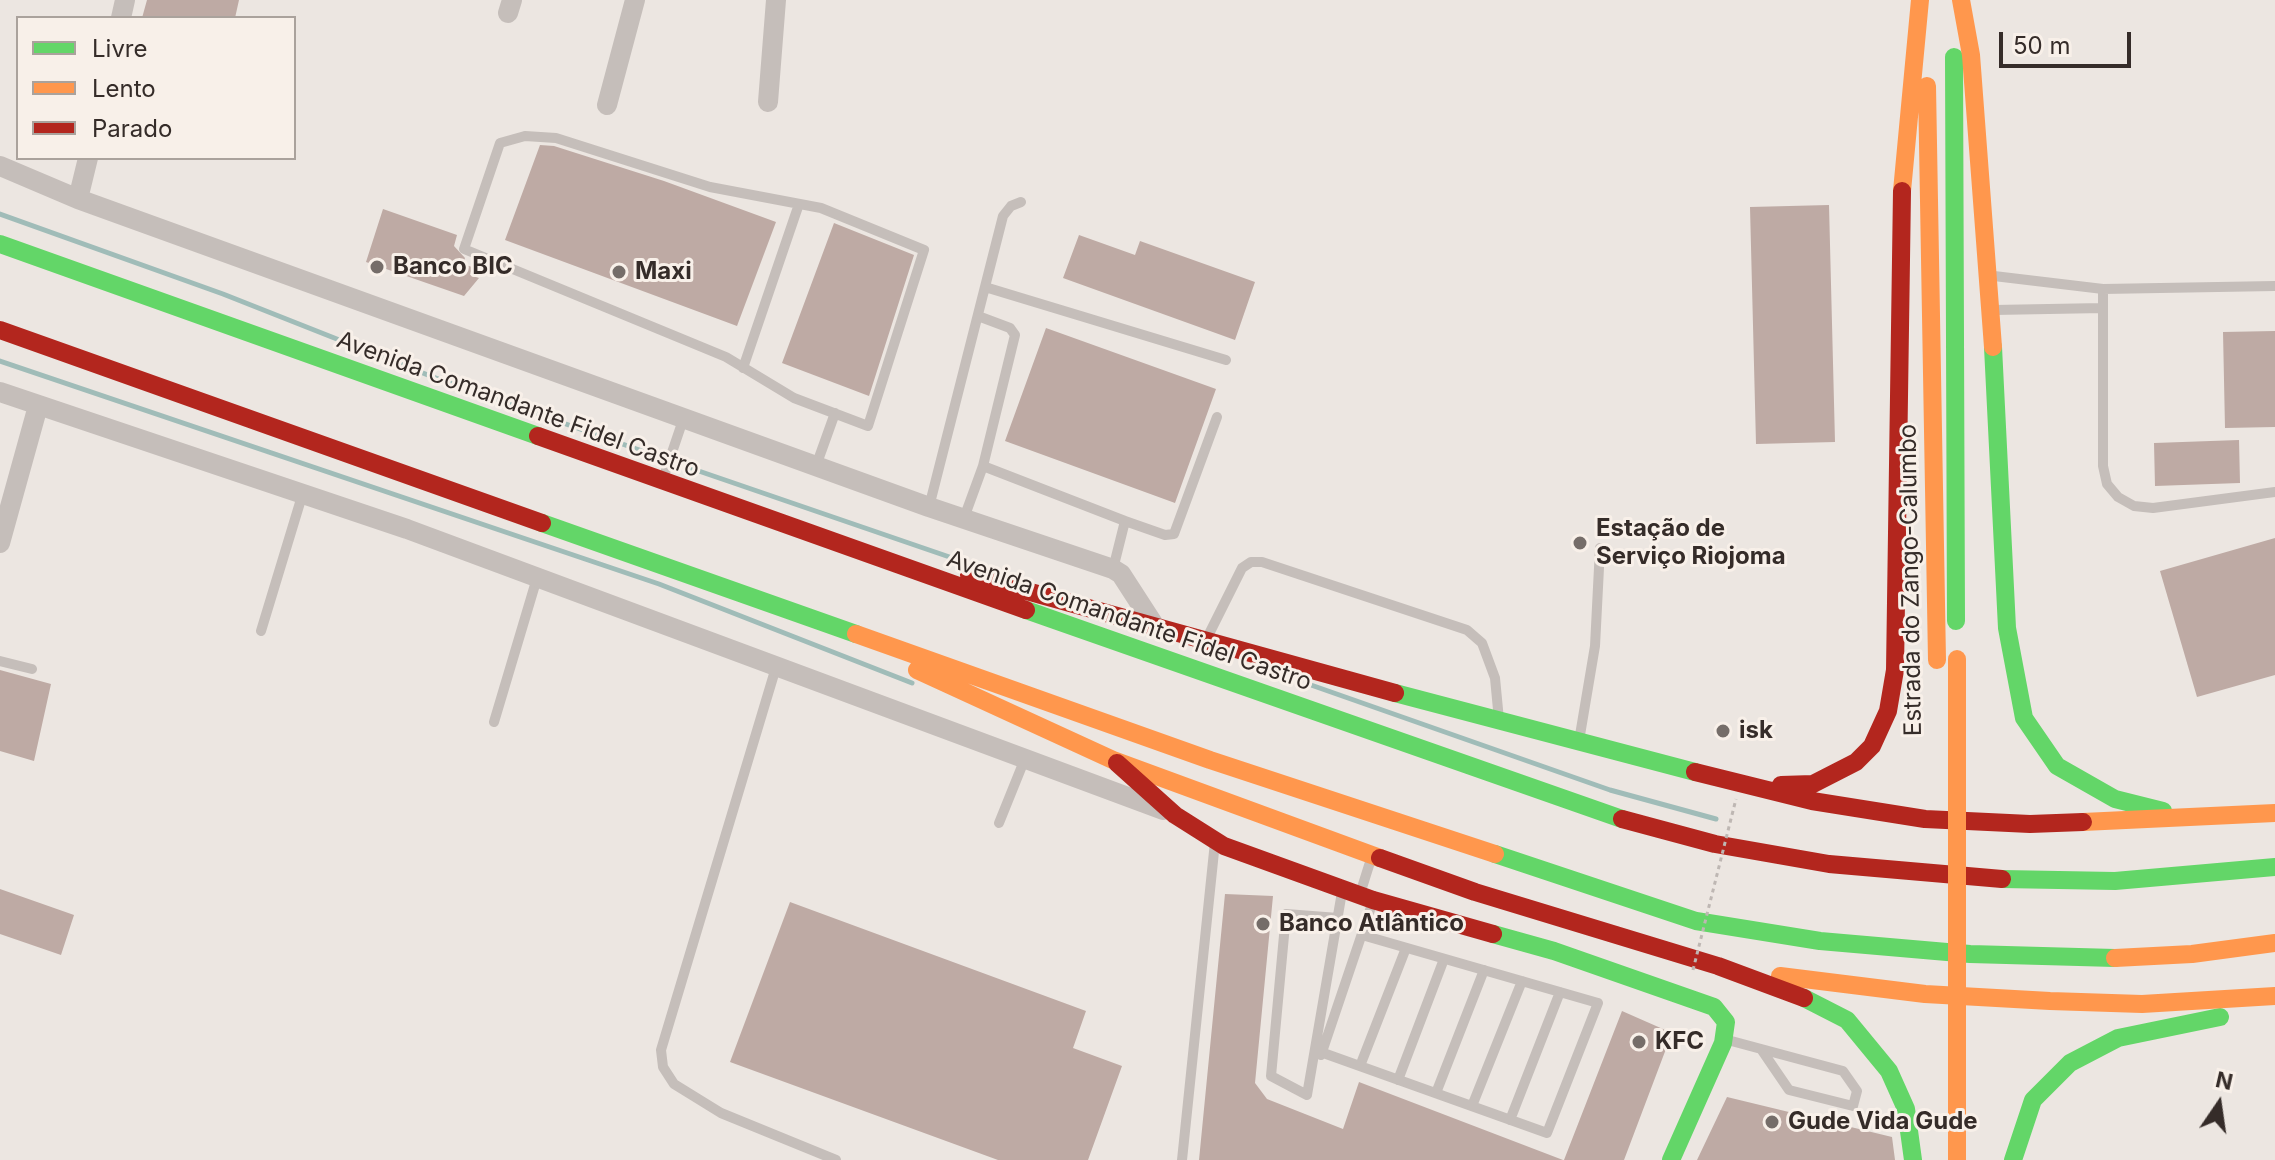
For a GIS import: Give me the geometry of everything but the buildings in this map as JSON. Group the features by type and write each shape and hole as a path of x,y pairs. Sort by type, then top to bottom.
{"main road":[{"name":"Estrada do Zango-Calumbo","path":"1923,0 1937,668"},
{"path":"1692,773 1752,783 1813,784 1856,762 1872,746 1888,711 1895,670 1902,163 1923,0"},
{"name":"Estrada do Zango-Calumbo","path":"1954,0 1957,1160"},
{"path":"1961,0 1971,55 1992,310 2007,628 2024,718 2057,766 2086,786 2145,809 2212,818"},
{"name":"Avenida Comandante Fidel Castro","path":"0,244 752,515 1619,818 1715,844 1829,864 1971,879 2115,881 2275,867"},
{"path":"0,330 1226,765 1715,925 1925,952 2029,956 2116,958 2192,954 2275,943"},
{"path":"752,515 1207,638 1579,744 1812,801 1925,819 2088,824 2275,813"},
{"path":"729,590 1113,760 1372,855 1560,934 1714,1007 1726,1022 1724,1039 1671,1160"},
{"path":"1113,760 1175,815 1216,840 1358,895 1718,966 1925,994 2142,1004 2275,996"},
{"path":"1938,801 1941,1160"},
{"path":"1718,966 1817,1003 1847,1020 1889,1071 1906,1109 1913,1160"},
{"path":"2013,1160 2033,1100 2070,1063 2118,1038 2275,1003"}],"street":[{"path":"607,105 635,0"},
{"path":"768,102 776,0"},
{"path":"78,199 88,160"},
{"path":"0,166 78,199 929,507 1113,569 1121,574 1154,625"},
{"path":"0,392 407,529 777,664 1024,761 1175,815"},
{"path":"0,543 38,406"}],"lane":[{"path":"525,136 556,138 710,187 799,204 821,208 924,250 868,426 794,398 726,357 464,249 500,143 525,136"},
{"path":"929,507 1003,216 1011,206 1021,202"},
{"path":"743,368 799,204"},
{"path":"1989,275 2103,289 2275,286"},
{"path":"985,287 1226,360"},
{"path":"2103,289 2103,466 2107,484 2118,497 2134,506 2153,508 2275,492"},
{"path":"1992,310 2103,308"},
{"path":"964,518 983,466 1015,335 1010,328 978,316"},
{"path":"816,466 835,413"},
{"path":"662,481 684,417"},
{"path":"983,466 1125,521 1165,535 1174,534 1217,417"},
{"path":"261,631 302,496"},
{"path":"1113,569 1125,521"},
{"path":"1579,744 1595,646 1600,548"},
{"path":"1207,638 1242,568 1262,562 1467,630 1482,643 1495,678 1499,722"},
{"path":"494,722 537,578"},
{"path":"0,661 32,669"},
{"path":"777,664 661,1050 663,1067 674,1084 721,1113 836,1160"},
{"path":"999,823 1024,761"},
{"path":"1182,1160 1216,840"},
{"path":"1338,918 1286,914 1271,1076 1307,1095 1318,1051 1338,918 1358,895 1372,855"},
{"path":"1318,1051 1362,935 1358,895"},
{"path":"1318,1051 1547,1133 1598,1003 1362,935"},
{"path":"1360,1066 1406,948"},
{"path":"1398,1080 1444,959"},
{"path":"1436,1093 1484,970"},
{"path":"1472,1106 1522,981"},
{"path":"1510,1120 1560,992"},
{"path":"1724,1039 1843,1071 1857,1091 1853,1106 1789,1090 1761,1049"}],"path":[{"path":"1693,970 1736,799"}],"waterway":[{"path":"0,214 223,294 433,377 645,452"},
{"path":"0,361 659,584 912,683"},
{"path":"690,468 967,563"},
{"path":"1311,685 1610,790 1716,819"}],"traffic: fast":[{"path":"1954,57 1956,621"},
{"path":"0,244 538,436"},
{"path":"1993,347 2007,628 2024,718 2057,766 2115,799 2163,811"},
{"path":"542,523 856,634"},
{"path":"1026,610 1622,819"},
{"path":"1395,693 1695,772"},
{"path":"1495,854 1696,921 1820,941 1970,954 2115,958"},
{"path":"2002,879 2115,881 2275,867"},
{"path":"1493,934 1554,951 1714,1007 1726,1022 1723,1043 1671,1160"},
{"path":"1804,998 1847,1020 1889,1071 1906,1109 1913,1160"},
{"path":"2013,1160 2033,1100 2070,1063 2118,1038 2220,1017"}],"traffic: slow":[{"path":"1902,191 1920,0"},
{"path":"1961,0 1971,55 1993,347"},
{"path":"1927,86 1937,660"},
{"path":"856,634 1210,760 1495,854"},
{"path":"1957,659 1957,1160"},
{"path":"917,670 1113,760 1380,858"},
{"path":"2083,822 2275,813"},
{"path":"2115,958 2192,954 2275,943"},
{"path":"1780,976 1925,994 2050,1001 2142,1004 2275,996"}],"traffic: jam":[{"path":"1781,785 1813,784 1856,762 1872,746 1888,711 1895,670 1902,191"},
{"path":"0,330 542,523"},
{"path":"538,436 1026,610"},
{"path":"969,575 1395,693"},
{"path":"1117,763 1175,815 1224,846 1373,900 1493,934"},
{"path":"1695,772 1812,801 1925,819 2030,824 2083,822"},
{"path":"1622,819 1715,844 1829,864 2002,879"},
{"path":"1380,858 1475,892 1718,966 1804,998"}],"place":[{"name":"Banco BIC","path":"377,267"},
{"name":"Maxi","path":"619,272"},
{"name":"Estação de Serviço Riojoma","path":"1580,543"},
{"name":"isk","path":"1723,731"},
{"name":"Banco Atlântico","path":"1263,924"},
{"name":"KFC","path":"1639,1042"},
{"name":"Gude Vida Gude","path":"1772,1122"}]}
